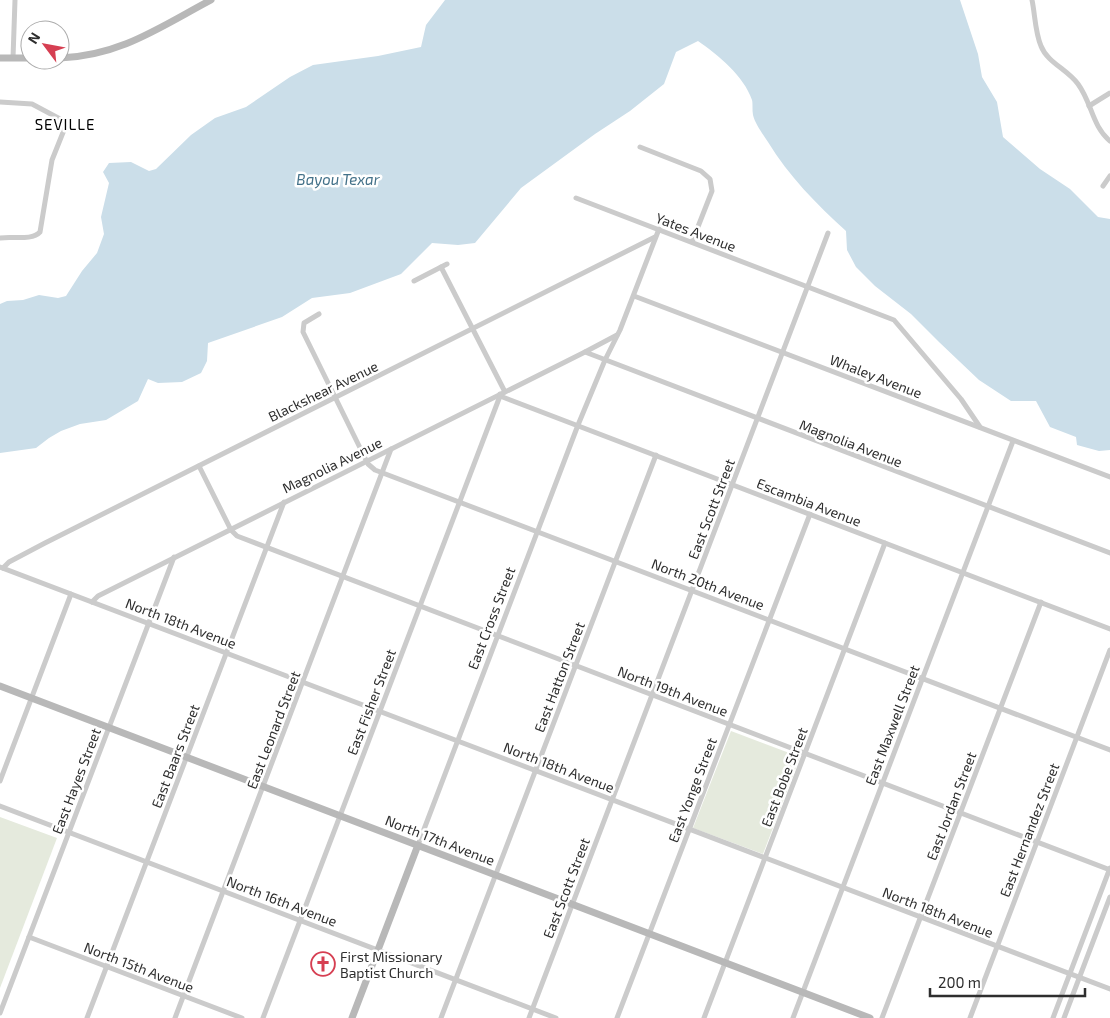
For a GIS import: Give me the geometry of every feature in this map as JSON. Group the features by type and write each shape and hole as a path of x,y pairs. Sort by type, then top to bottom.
{"street":[{"path":"13,58 15,0"},
{"path":"70,57 90,56 127,45 211,0"},
{"path":"1032,0 1041,47 1048,57 1076,81 1082,89 1099,130 1110,141"},
{"path":"0,58 20,58"},
{"path":"1090,106 1110,93"},
{"path":"0,102 32,104 65,124 66,129 52,160 40,232 32,238 18,236 0,238"},
{"path":"640,147 701,171 710,179 712,191 692,242"},
{"path":"1103,186 1110,176"},
{"name":"Yates Avenue","path":"576,198 894,320 962,398 980,428"},
{"name":"East Cross Street","path":"352,1018 578,426 604,360 620,330 634,296 659,229"},
{"name":"East Scott Street","path":"529,1018 828,233"},
{"name":"Blackshear Avenue","path":"2,567 655,237"},
{"path":"414,281 444,266 502,394"},
{"name":"Whaley Avenue","path":"634,296 1110,477"},
{"name":"North 20th Avenue","path":"319,314 304,323 303,332 371,467 1110,750"},
{"name":"Magnolia Avenue","path":"92,602 98,596 174,557 585,352 614,337 620,330"},
{"name":"Magnolia Avenue","path":"585,352 1110,553"},
{"name":"Escambia Avenue","path":"502,394 578,426 1110,629"},
{"name":"East Fisher Street","path":"263,1018 502,394"},
{"name":"East Maxwell Street","path":"793,1018 1013,441"},
{"name":"East Leonard Street","path":"175,1018 391,449"},
{"name":"East Hatton Street","path":"441,1018 656,455"},
{"path":"199,466 230,529"},
{"name":"East Baars Street","path":"87,1018 284,502"},
{"name":"East Yonge Street","path":"617,1018 810,514"},
{"name":"North 19th Avenue","path":"230,529 237,536 266,548 1110,869"},
{"name":"East Bobe Street","path":"704,1018 886,543"},
{"name":"East Hayes Street","path":"0,1013 174,557"},
{"name":"North 18th Avenue","path":"2,567 1110,989"},
{"path":"0,781 71,594"},
{"name":"East Jordan Street","path":"882,1018 1041,602"},
{"name":"East Hernandez Street","path":"970,1018 1110,650"},
{"name":"North 17th Avenue","path":"0,686 870,1018"},
{"name":"North 16th Avenue","path":"0,806 556,1018"},
{"path":"1053,1018 1110,869"},
{"path":"1064,1018 1110,897"},
{"name":"North 15th Avenue","path":"29,937 242,1018"}],"shaded area":[{"path":"731,731 800,757 763,854 693,828"},
{"path":"0,817 57,838 0,988"}],"water":[{"name":"Bayou Texar","path":"445,0 960,0 978,54 982,77 997,102 1003,137 1040,169 1070,189 1098,217 1110,219 1110,450 1099,451 1077,445 1076,437 1050,427 1036,401 1011,401 979,380 911,314 875,286 856,267 847,250 846,231 824,211 794,178 755,122 752,100 737,74 722,59 698,41 676,52 664,84 630,111 521,188 475,243 458,245 432,243 401,274 350,293 312,298 282,317 208,343 207,361 201,373 182,382 158,383 148,379 138,401 106,420 80,424 61,431 36,448 0,453 0,304 39,295 58,298 66,296 82,271 97,253 104,234 101,217 109,183 103,172 109,163 131,162 149,171 156,169 191,135 215,118 246,107 290,77 313,65 378,56 421,47 426,25"}],"place":[{"name":"First Missionary Baptist Church","path":"323,964"}],"district":[{"name":"SEVILLE","path":"65,124"}]}
